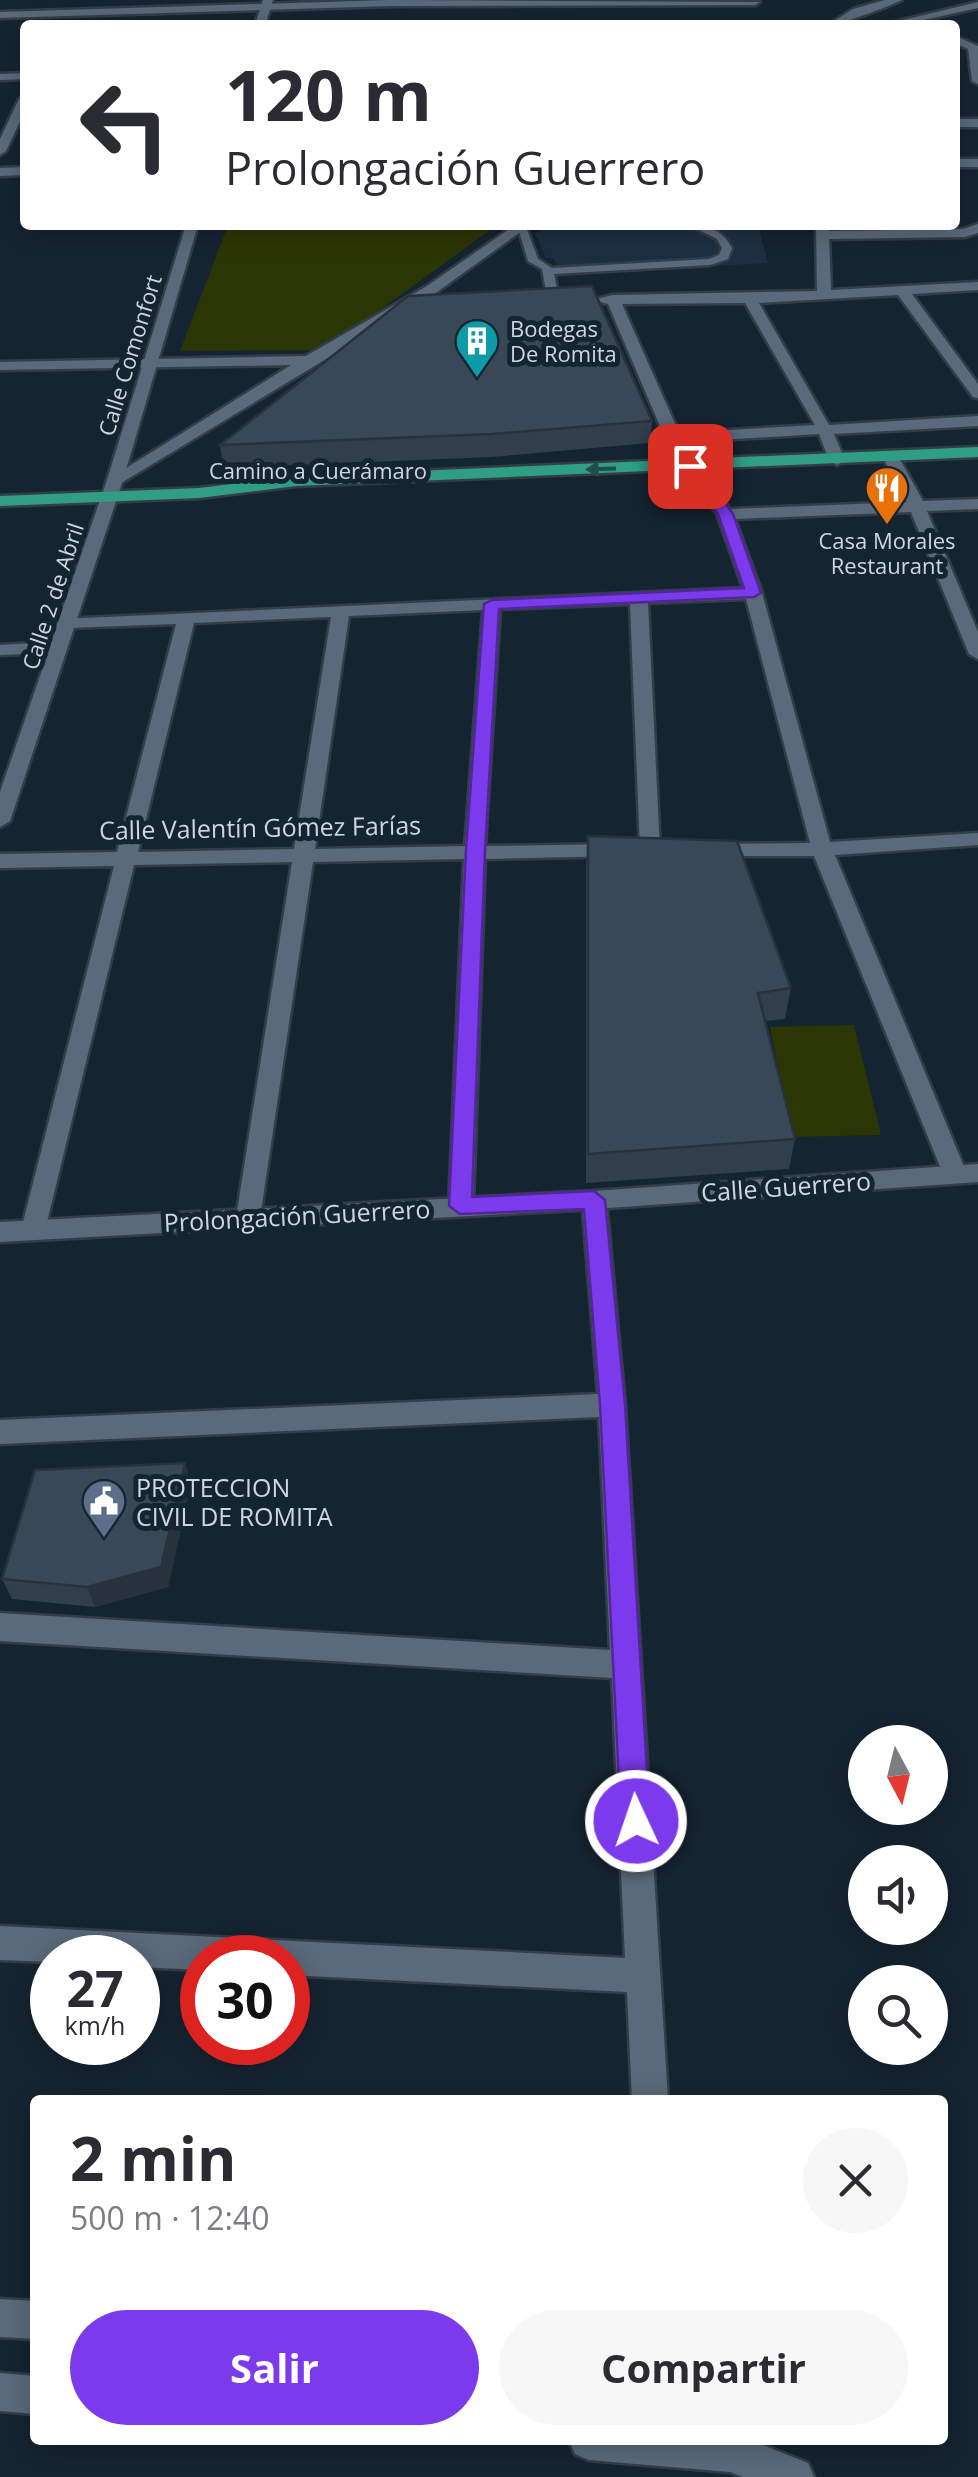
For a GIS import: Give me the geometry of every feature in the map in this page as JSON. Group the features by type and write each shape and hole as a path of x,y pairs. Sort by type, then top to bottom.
{"main road":[{"name":"Camino a Cuerámaro","path":"0,502 111,489 298,497 894,464 978,452"},
{"name":"Camino a Cuerámaro","path":"697,473 837,460 978,469"}],"street":[{"path":"63,20 73,0"},
{"path":"842,20 857,11 897,0"},
{"path":"0,15 267,3 674,6 755,2"},
{"path":"927,20 978,5"},
{"path":"976,50 978,81"},
{"path":"0,150 20,109"},
{"path":"966,163 978,154"},
{"path":"824,294 823,230 965,232 978,228"},
{"name":"Calle Comonfort","path":"111,489 191,230"},
{"path":"111,489 308,360 394,310 436,298 517,230"},
{"path":"537,303 750,300 978,286"},
{"path":"902,290 978,394"},
{"path":"613,299 673,438 726,514 754,593 822,849 967,1174"},
{"path":"750,300 826,432 837,460"},
{"path":"0,366 308,360"},
{"path":"673,438 978,421"},
{"path":"894,464 918,508 978,654"},
{"name":"Calle 2 de Abril","path":"0,821 111,489"},
{"path":"726,514 978,504"},
{"path":"68,624 754,593"},
{"path":"639,599 669,850"},
{"path":"460,1206 475,850 492,604"},
{"path":"248,1218 341,611"},
{"path":"33,1230 186,618"},
{"path":"0,650 60,648"},
{"name":"Calle Valentín Gómez Farías","path":"0,861 475,850 822,849 978,839"},
{"name":"Calle Guerrero","path":"594,1200 967,1174"},
{"path":"594,1200 612,1405 650,2095"},
{"name":"Prolongación Guerrero","path":"0,1232 594,1200"},
{"path":"0,1432 612,1405"},
{"path":"0,1627 626,1666"},
{"path":"0,1943 180,1952"},
{"path":"310,1959 644,1976"},
{"path":"0,2318 30,2320"},
{"path":"0,2392 30,2395"},
{"path":"648,2445 730,2452 794,2477"}],"lane":[{"path":"523,230 533,261 548,266 554,302"},
{"path":"548,271 710,262 724,257 727,248 721,237 706,230"}],"shaded area":[{"path":"759,230 768,263 563,274 553,258 546,258 535,233"}],"green space":[{"path":"226,230 490,230 325,350 180,351"},
{"path":"854,1025 881,1135 792,1137 770,1027"}],"building":[{"name":"Bodegas De Romita","path":"592,286 652,421 492,434 220,445 408,296"},
{"path":"588,836 737,841 791,988 758,993 795,1139 588,1154"},
{"name":"PROTECCION CIVIL DE ROMITA","path":"185,1463 161,1567 87,1587 2,1579 35,1470"}],"place":[{"name":"Bodegas De Romita","path":"477,379"},
{"name":"Casa Morales Restaurant","path":"887,526"},
{"name":"PROTECCION CIVIL DE ROMITA","path":"104,1539"}],"route":[{"path":"636,1821 612,1405 594,1200 460,1206 475,850 492,604 754,593 726,514 690,466"}]}
